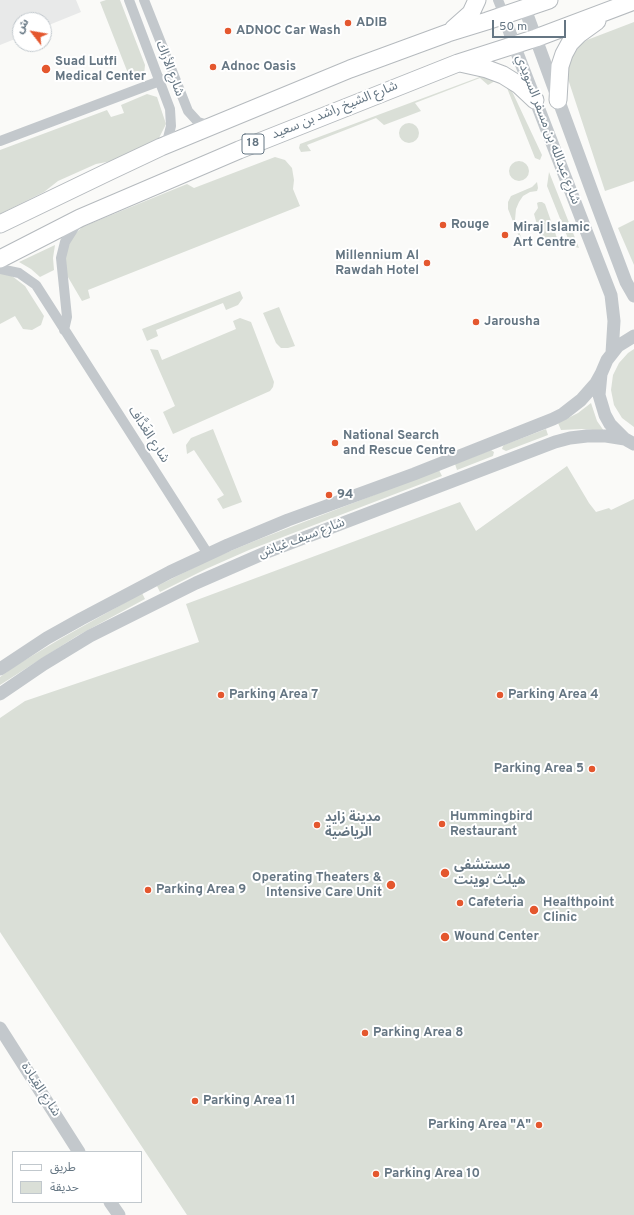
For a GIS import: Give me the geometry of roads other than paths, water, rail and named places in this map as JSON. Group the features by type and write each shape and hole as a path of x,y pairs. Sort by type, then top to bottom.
{"main road":[{"path":"448,33 471,13 476,0"},
{"name":"18","path":"0,224 161,147 213,127 350,69 448,33 501,8 549,0"},
{"name":"شارع الشيخ راشد بن سعيد","path":"0,259 80,218 239,150 458,63 536,38 634,1"},
{"path":"558,100 560,66 570,43 579,34 613,9"},
{"path":"458,63 503,74 519,85 535,100"}],"street":[{"name":"شارع الأراك","path":"129,0 170,109 172,121 170,132 161,147"},
{"name":"شارع الأراك","path":"144,0 188,111 198,122 213,127"},
{"name":"شارع عبدالله بن مسفر السويدي","path":"523,4 626,282 634,296"},
{"name":"شارع عبدالله بن مسفر السويدي","path":"501,8 611,295 614,321 612,353"},
{"path":"0,140 173,76"},
{"path":"64,330 67,316 61,258 62,250 70,233 80,218"},
{"name":"شارع الغَدَّاف","path":"0,269 19,273 36,285 208,554"},
{"path":"629,441 610,424 603,410 599,395 599,384 601,374 612,353 626,340 634,336"},
{"name":"شارع سيف غباش","path":"0,669 81,619 208,554 288,520 554,419 563,414 585,396 596,384 601,374"},
{"name":"شارع سيف غباش","path":"0,694 44,664 90,636 214,575 290,543 554,442 570,438 596,436 629,441"},
{"path":"486,446 495,448 499,451 496,464"},
{"name":"شارع القِيادة","path":"0,1028 78,1151"},
{"path":"111,1203 119,1215"}],"place":[{"name":"ADIB","path":"348,23"},
{"name":"ADNOC Car Wash","path":"228,31"},
{"name":"Adnoc Oasis","path":"213,67"},
{"name":"Suad Lutfi Medical Center","path":"46,69"},
{"name":"Rouge","path":"443,225"},
{"name":"Miraj Islamic Art Centre","path":"505,235"},
{"name":"Millennium Al Rawdah Hotel","path":"427,263"},
{"name":"Jarousha","path":"476,322"},
{"name":"National Search and Rescue Centre","path":"335,443"},
{"name":"94","path":"329,495"},
{"name":"Parking Area 7","path":"221,695"},
{"name":"Parking Area 4","path":"500,695"},
{"name":"Parking Area 5","path":"592,769"},
{"name":"Hummingbird Restaurant","path":"442,824"},
{"name":"مدينة زايد الرياضية","path":"317,825"},
{"name":"مستشفى هيلث بوينت","path":"445,873"},
{"name":"Operating Theaters & Intensive Care Unit","path":"391,885"},
{"name":"Parking Area 9","path":"148,890"},
{"name":"Cafeteria","path":"460,903"},
{"name":"Healthpoint Clinic","path":"534,910"},
{"name":"Wound Center","path":"445,937"},
{"name":"Parking Area 8","path":"365,1033"},
{"name":"Parking Area 11","path":"195,1101"},
{"name":"Parking Area \"A\"","path":"539,1125"},
{"name":"Parking Area 10","path":"376,1174"}]}
